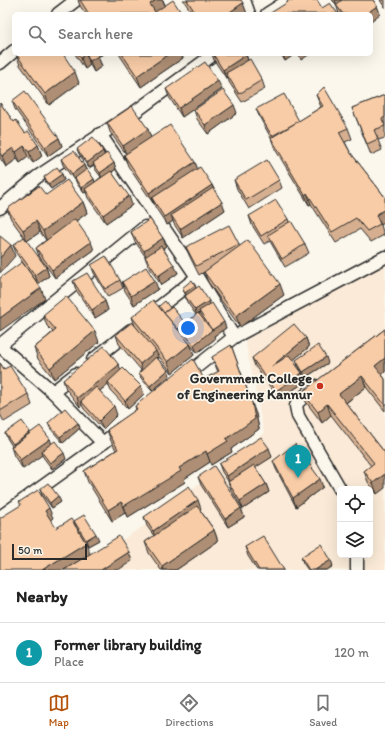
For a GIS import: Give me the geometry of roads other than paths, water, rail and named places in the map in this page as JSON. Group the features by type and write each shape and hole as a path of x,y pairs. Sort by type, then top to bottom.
{"street":[{"path":"61,12 76,0"},
{"path":"244,0 248,12"},
{"path":"270,12 289,0"},
{"path":"0,63 12,53"},
{"path":"0,207 37,177 170,87 194,67 211,56"},
{"path":"100,134 197,277 234,337"},
{"path":"103,443 53,392 0,345 157,218"},
{"path":"178,382 234,337 385,258"},
{"path":"53,392 197,277"},
{"path":"328,377 298,402 296,406 298,416 338,486"},
{"path":"0,517 103,443 128,422"},
{"path":"357,558 357,570"}],"place":[{"name":"Government College of Engineering Kannur","path":"320,386"},
{"name":"Former library building","path":"298,478"}]}
